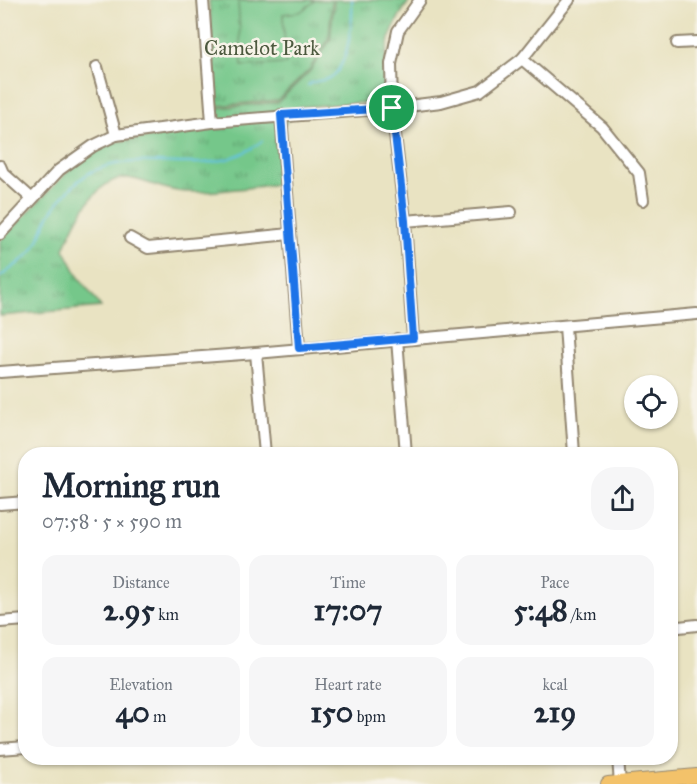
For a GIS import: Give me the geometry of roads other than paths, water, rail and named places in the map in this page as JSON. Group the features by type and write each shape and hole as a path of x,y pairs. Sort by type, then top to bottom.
{"main road":[{"path":"616,784 697,776"}],"street":[{"path":"203,0 212,122"},
{"path":"413,338 405,221 392,108 391,64 398,30 420,0"},
{"path":"0,234 6,231 31,198 58,170 93,146 116,135 281,115 392,108 441,102 480,91 522,59 569,0"},
{"path":"677,44 697,42"},
{"path":"522,59 603,127 639,173 643,200"},
{"path":"97,67 116,135"},
{"path":"281,115 299,348"},
{"path":"0,166 3,173 31,198"},
{"path":"405,221 511,212"},
{"path":"130,238 148,248 290,234"},
{"path":"0,372 256,353 697,314"},
{"path":"565,326 574,447"},
{"path":"397,339 405,447"},
{"path":"256,353 265,447"},
{"path":"0,504 18,503"},
{"path":"0,622 18,621"},
{"path":"678,627 697,625"},
{"path":"0,749 18,748"},
{"path":"616,784 617,765"}],"waterway":[{"path":"308,85 333,76 343,61 351,29 352,0"},
{"path":"0,277 32,251 56,206 73,186 91,172 112,165 134,162 221,161 241,154 262,141"}],"park label":[{"name":"Camelot Park","path":"262,48"}]}
